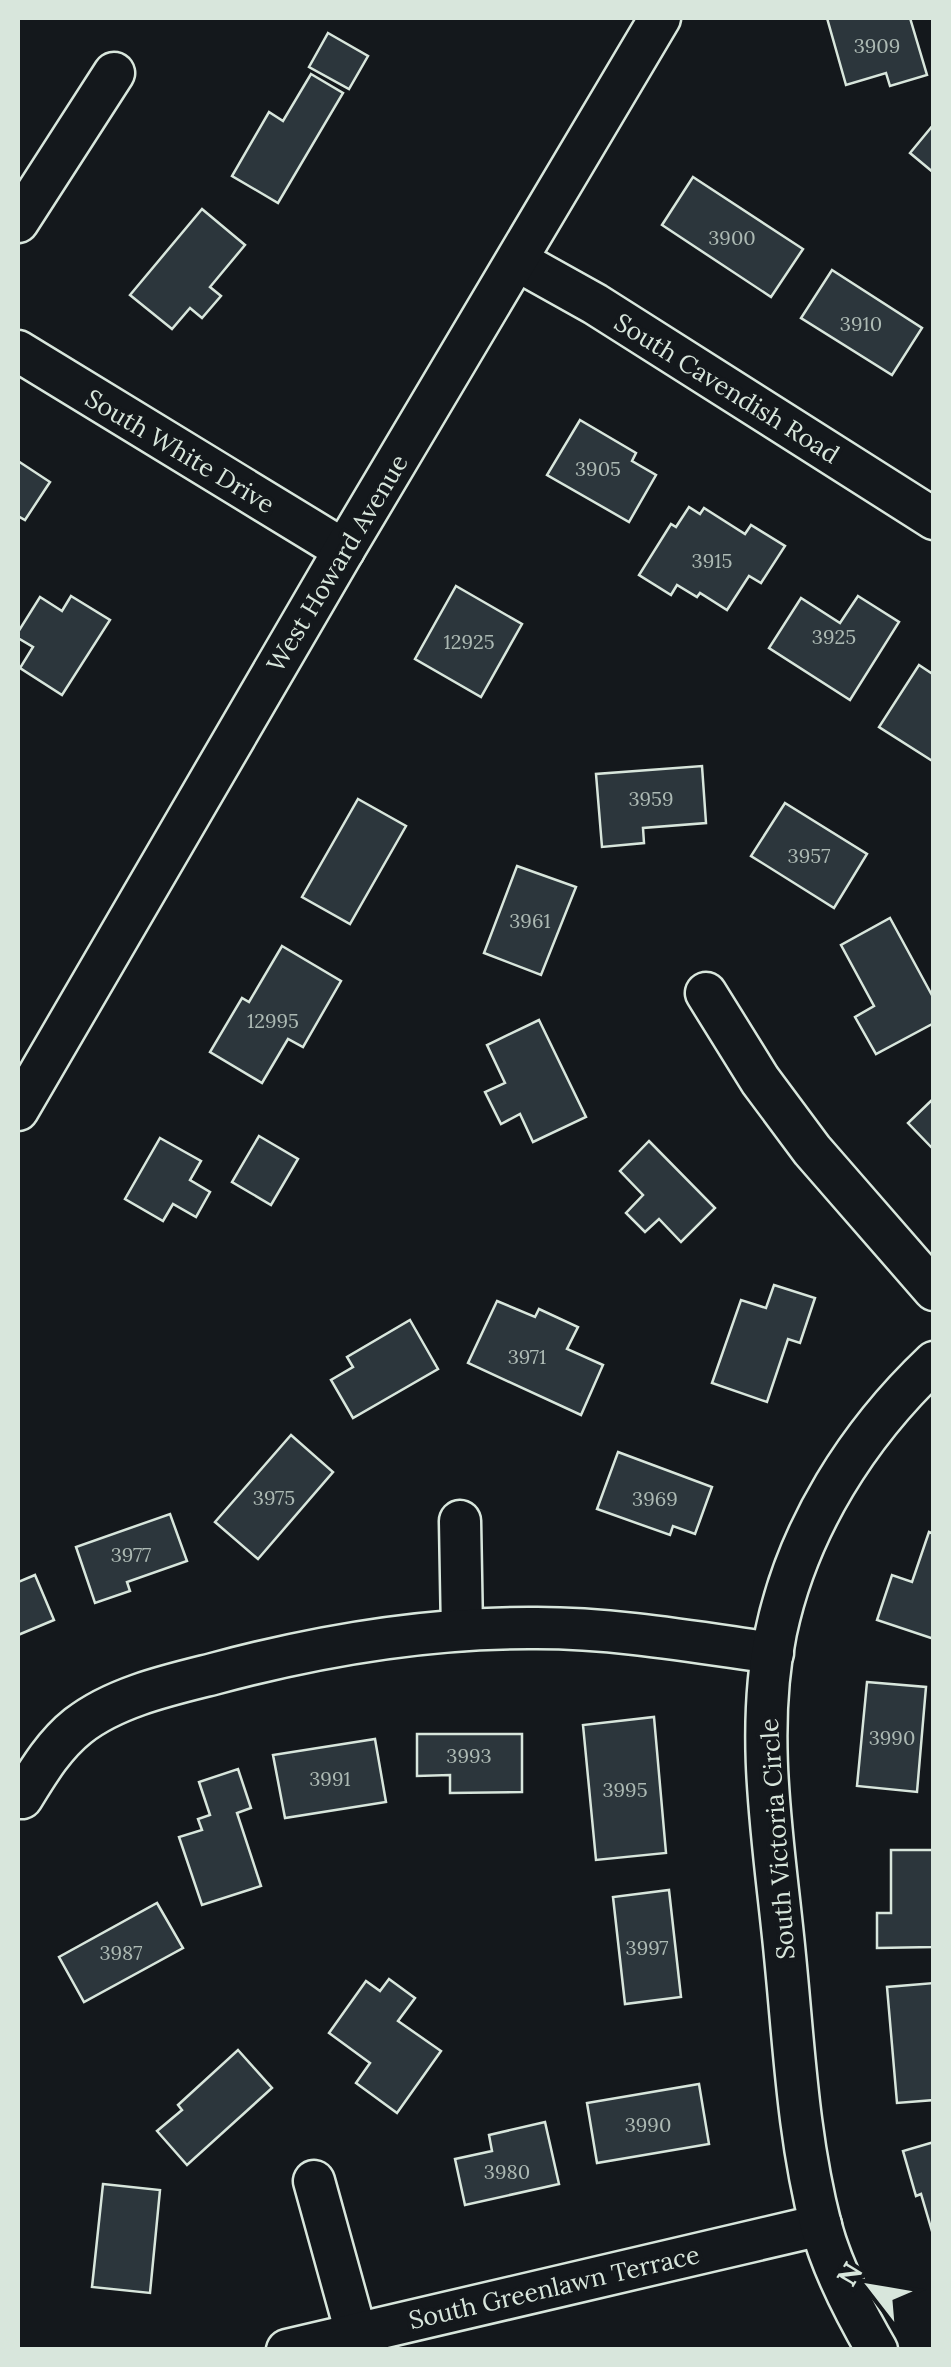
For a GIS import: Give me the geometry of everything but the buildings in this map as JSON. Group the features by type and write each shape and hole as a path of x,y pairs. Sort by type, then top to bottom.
{"street":[{"name":"West Howard Avenue","path":"18,1110 660,18"},
{"path":"18,222 114,73"},
{"name":"South Cavendish Road","path":"518,261 595,304 934,519"},
{"name":"South White Drive","path":"18,350 344,550"},
{"path":"706,993 760,1080 812,1150 934,1290"},
{"name":"South Victoria Circle","path":"877,2350 820,2225 802,2128 768,1782 767,1698 772,1652 794,1570 836,1481 871,1428 934,1362"},
{"path":"460,1521 462,1630"},
{"path":"22,1798 58,1746 78,1726 106,1708 184,1682 310,1649 395,1635 538,1628 632,1634 772,1652"},
{"path":"314,2181 356,2333"},
{"name":"South Greenlawn Terrace","path":"287,2350 820,2225"}]}
